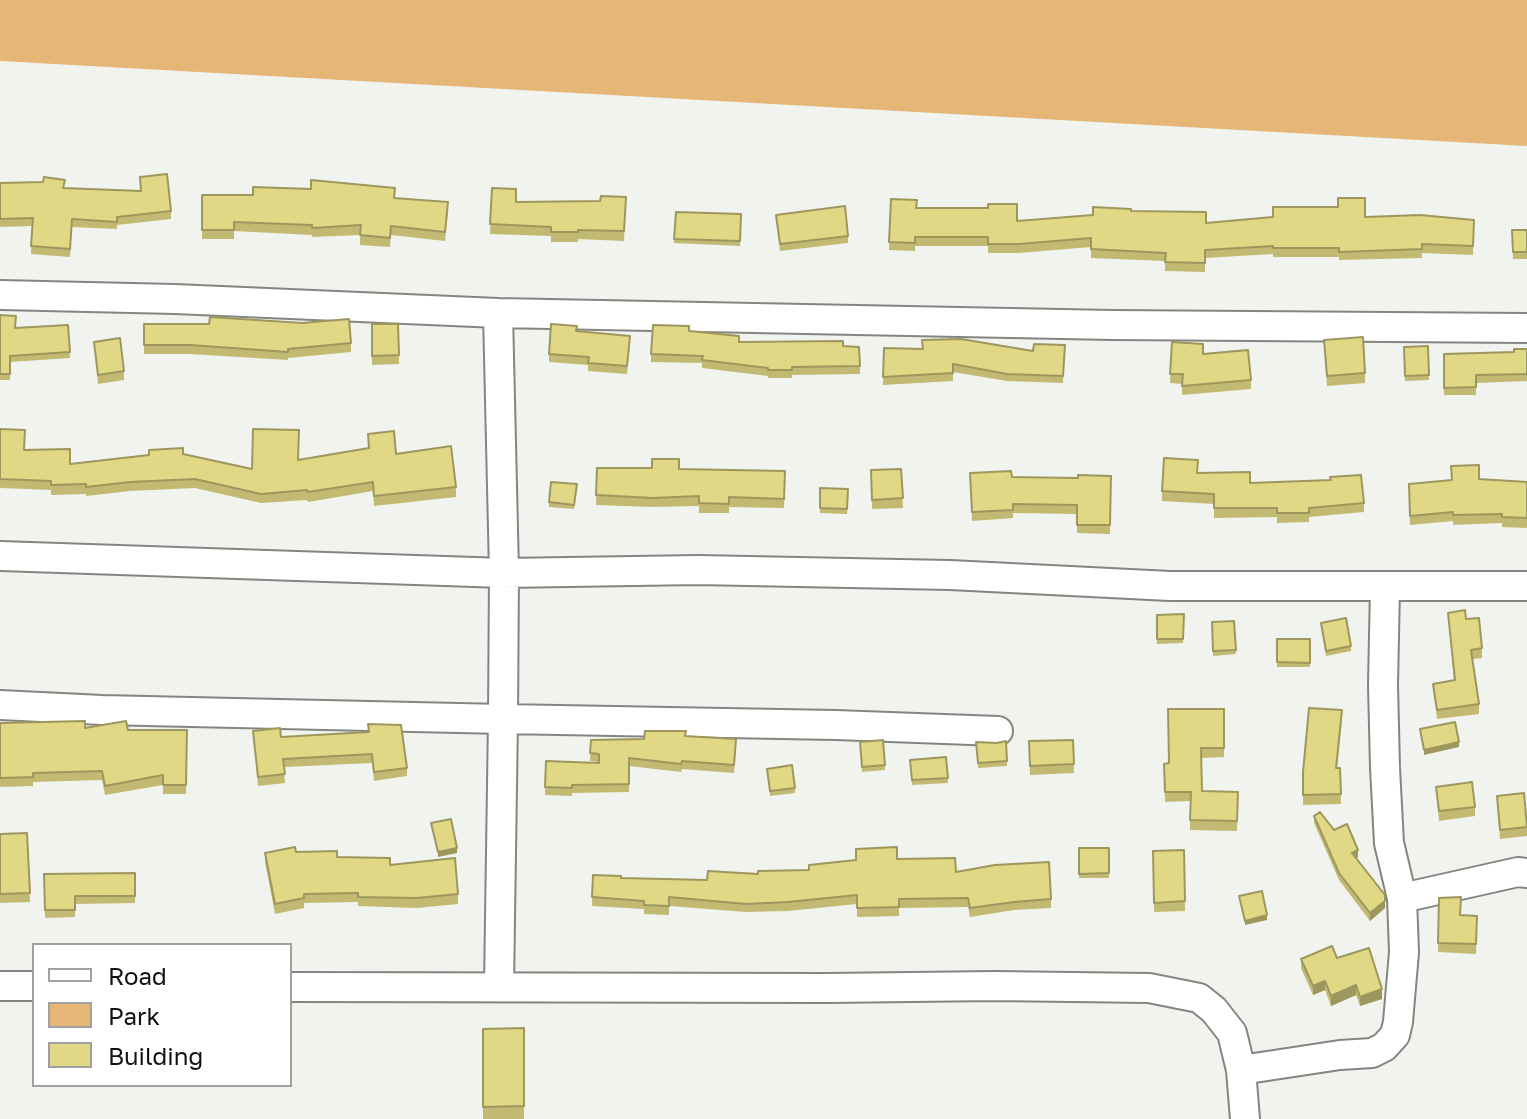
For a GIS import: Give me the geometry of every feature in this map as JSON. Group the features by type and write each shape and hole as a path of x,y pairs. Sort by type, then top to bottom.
{"street":[{"path":"0,295 498,313 1113,325 1527,328"},
{"path":"498,313 504,573 499,986"},
{"path":"0,556 504,573 698,570 950,575 1170,586 1527,586"},
{"path":"1241,1070 1372,1053 1384,1047 1395,1035 1404,952 1402,898 1389,843 1385,768 1385,587"},
{"path":"0,705 998,731"},
{"path":"1402,898 1518,872 1527,873"},
{"path":"0,986 32,986"},
{"path":"292,987 1149,988 1199,998 1214,1010 1232,1033 1241,1070 1245,1119"}],"green space":[{"path":"0,0 1527,0 1527,146 0,61"}],"building":[{"path":"167,174 171,211 117,217 117,222 72,219 70,249 31,246 33,218 0,219 0,183 43,182 44,177 65,180 63,188 141,191 140,177"},
{"path":"311,180 395,188 394,198 448,202 445,232 391,226 390,238 360,235 361,225 312,228 312,225 234,222 234,230 202,230 202,195 253,195 253,187 311,189"},
{"path":"492,188 516,189 516,202 600,201 601,196 626,197 624,231 551,232 551,227 490,224"},
{"path":"1338,198 1365,198 1365,217 1420,215 1474,220 1473,246 1422,244 1422,249 1339,252 1339,248 1273,246 1205,250 1205,263 1165,262 1166,253 1091,249 1091,238 1019,244 988,244 988,237 915,237 915,243 889,242 891,199 917,200 916,208 988,208 988,204 1017,204 1017,221 1093,215 1093,207 1206,212 1206,223 1273,217 1273,207 1338,207"},
{"path":"845,206 848,236 780,244 776,215"},
{"path":"676,212 741,214 740,241 674,239"},
{"path":"1512,230 1527,230 1527,252 1513,252"},
{"path":"0,315 16,316 15,328 68,325 70,352 10,356 10,374 0,374"},
{"path":"210,317 302,323 349,319 351,343 288,349 288,352 144,345 144,324 209,324"},
{"path":"372,324 398,324 399,355 372,356"},
{"path":"551,324 577,326 576,331 630,336 627,366 588,363 589,357 549,354"},
{"path":"653,325 689,326 689,331 739,336 739,342 843,341 843,346 859,347 860,366 768,370 702,360 703,356 651,354"},
{"path":"1363,337 1365,373 1327,376 1324,340"},
{"path":"120,338 124,371 98,375 94,342"},
{"path":"961,339 1033,351 1034,344 1065,345 1063,376 1007,374 953,364 953,373 883,377 884,348 923,349 922,340"},
{"path":"1172,342 1203,344 1203,354 1248,350 1251,380 1182,386 1183,374 1170,374"},
{"path":"1428,346 1429,375 1405,376 1404,347"},
{"path":"1514,349 1527,349 1527,374 1476,375 1476,387 1444,388 1444,354 1514,352"},
{"path":"0,429 25,430 24,450 70,449 70,464 149,455 149,450 183,448 183,454 252,469 253,429 299,430 298,460 369,448 368,434 394,431 396,454 451,446 456,487 374,496 373,482 308,492 261,494 195,479 86,487 86,484 51,485 51,481 0,479"},
{"path":"1164,458 1198,460 1197,473 1250,472 1250,483 1331,480 1330,477 1361,475 1364,503 1309,508 1309,513 1277,513 1277,508 1214,508 1214,494 1162,491"},
{"path":"652,459 679,459 679,469 785,471 784,499 729,497 729,504 699,503 699,496 653,498 596,495 597,468 652,468"},
{"path":"1479,465 1479,479 1527,482 1527,518 1502,517 1502,514 1453,515 1453,512 1410,516 1409,484 1452,480 1451,466"},
{"path":"901,469 903,498 872,500 871,470"},
{"path":"1011,471 1012,477 1111,476 1110,525 1077,525 1077,505 1013,504 1013,510 972,512 970,473"},
{"path":"551,482 577,484 574,505 549,502"},
{"path":"820,488 848,489 847,509 820,508"},
{"path":"1465,610 1466,619 1479,618 1482,648 1471,650 1479,704 1437,710 1433,684 1455,680 1448,613"},
{"path":"1184,614 1183,639 1157,639 1157,615"},
{"path":"1346,618 1351,646 1326,651 1321,623"},
{"path":"1234,621 1236,650 1213,651 1212,622"},
{"path":"1277,639 1310,639 1310,663 1277,662"},
{"path":"1309,708 1342,710 1336,768 1340,768 1341,794 1303,795"},
{"path":"1168,709 1224,709 1224,748 1201,748 1202,791 1238,792 1237,821 1190,820 1191,792 1165,792 1164,764 1169,763"},
{"path":"85,721 85,728 126,721 128,730 187,730 186,785 163,785 163,775 105,786 102,771 33,773 33,777 0,778 0,723"},
{"path":"1455,722 1459,742 1424,750 1420,729"},
{"path":"368,724 401,725 407,768 374,772 372,754 283,759 285,774 258,777 253,731 280,728 281,737 369,732"},
{"path":"645,731 686,731 685,736 736,739 734,765 682,761 681,764 629,758 629,784 545,787 546,761 599,763 599,754 590,753 591,740 644,739"},
{"path":"883,740 885,765 862,767 860,742"},
{"path":"1073,740 1074,764 1030,766 1029,741"},
{"path":"1006,741 1007,761 978,763 976,742"},
{"path":"946,757 948,778 912,780 910,760"},
{"path":"792,765 795,788 770,791 767,769"},
{"path":"1472,782 1475,807 1439,811 1436,787"},
{"path":"1524,793 1527,827 1500,830 1497,796"},
{"path":"1320,812 1334,830 1347,824 1358,850 1352,853 1385,895 1385,901 1370,913 1339,873 1314,816"},
{"path":"451,819 457,848 438,852 431,823"},
{"path":"27,833 30,893 0,894 0,834"},
{"path":"295,847 296,852 337,851 337,857 390,858 390,865 455,858 458,894 417,898 358,897 358,893 304,894 304,898 275,904 265,853"},
{"path":"897,847 897,859 955,858 956,872 995,865 1049,862 1051,899 970,908 968,898 899,899 899,907 857,908 857,895 746,904 669,897 669,906 592,897 593,875 707,880 708,871 758,874 758,871 809,870 809,865 856,860 856,849"},
{"path":"1079,848 1109,848 1109,873 1079,874"},
{"path":"1184,850 1185,901 1154,903 1153,851"},
{"path":"135,873 135,896 75,896 75,910 45,910 44,874"},
{"path":"1262,891 1267,915 1245,921 1239,896"},
{"path":"1461,897 1460,915 1477,916 1476,944 1438,943 1439,898"},
{"path":"1332,946 1337,958 1369,948 1382,989 1360,997 1356,985 1331,996 1325,981 1313,986 1301,959"},
{"path":"524,1028 524,1106 483,1107 483,1029"}]}
